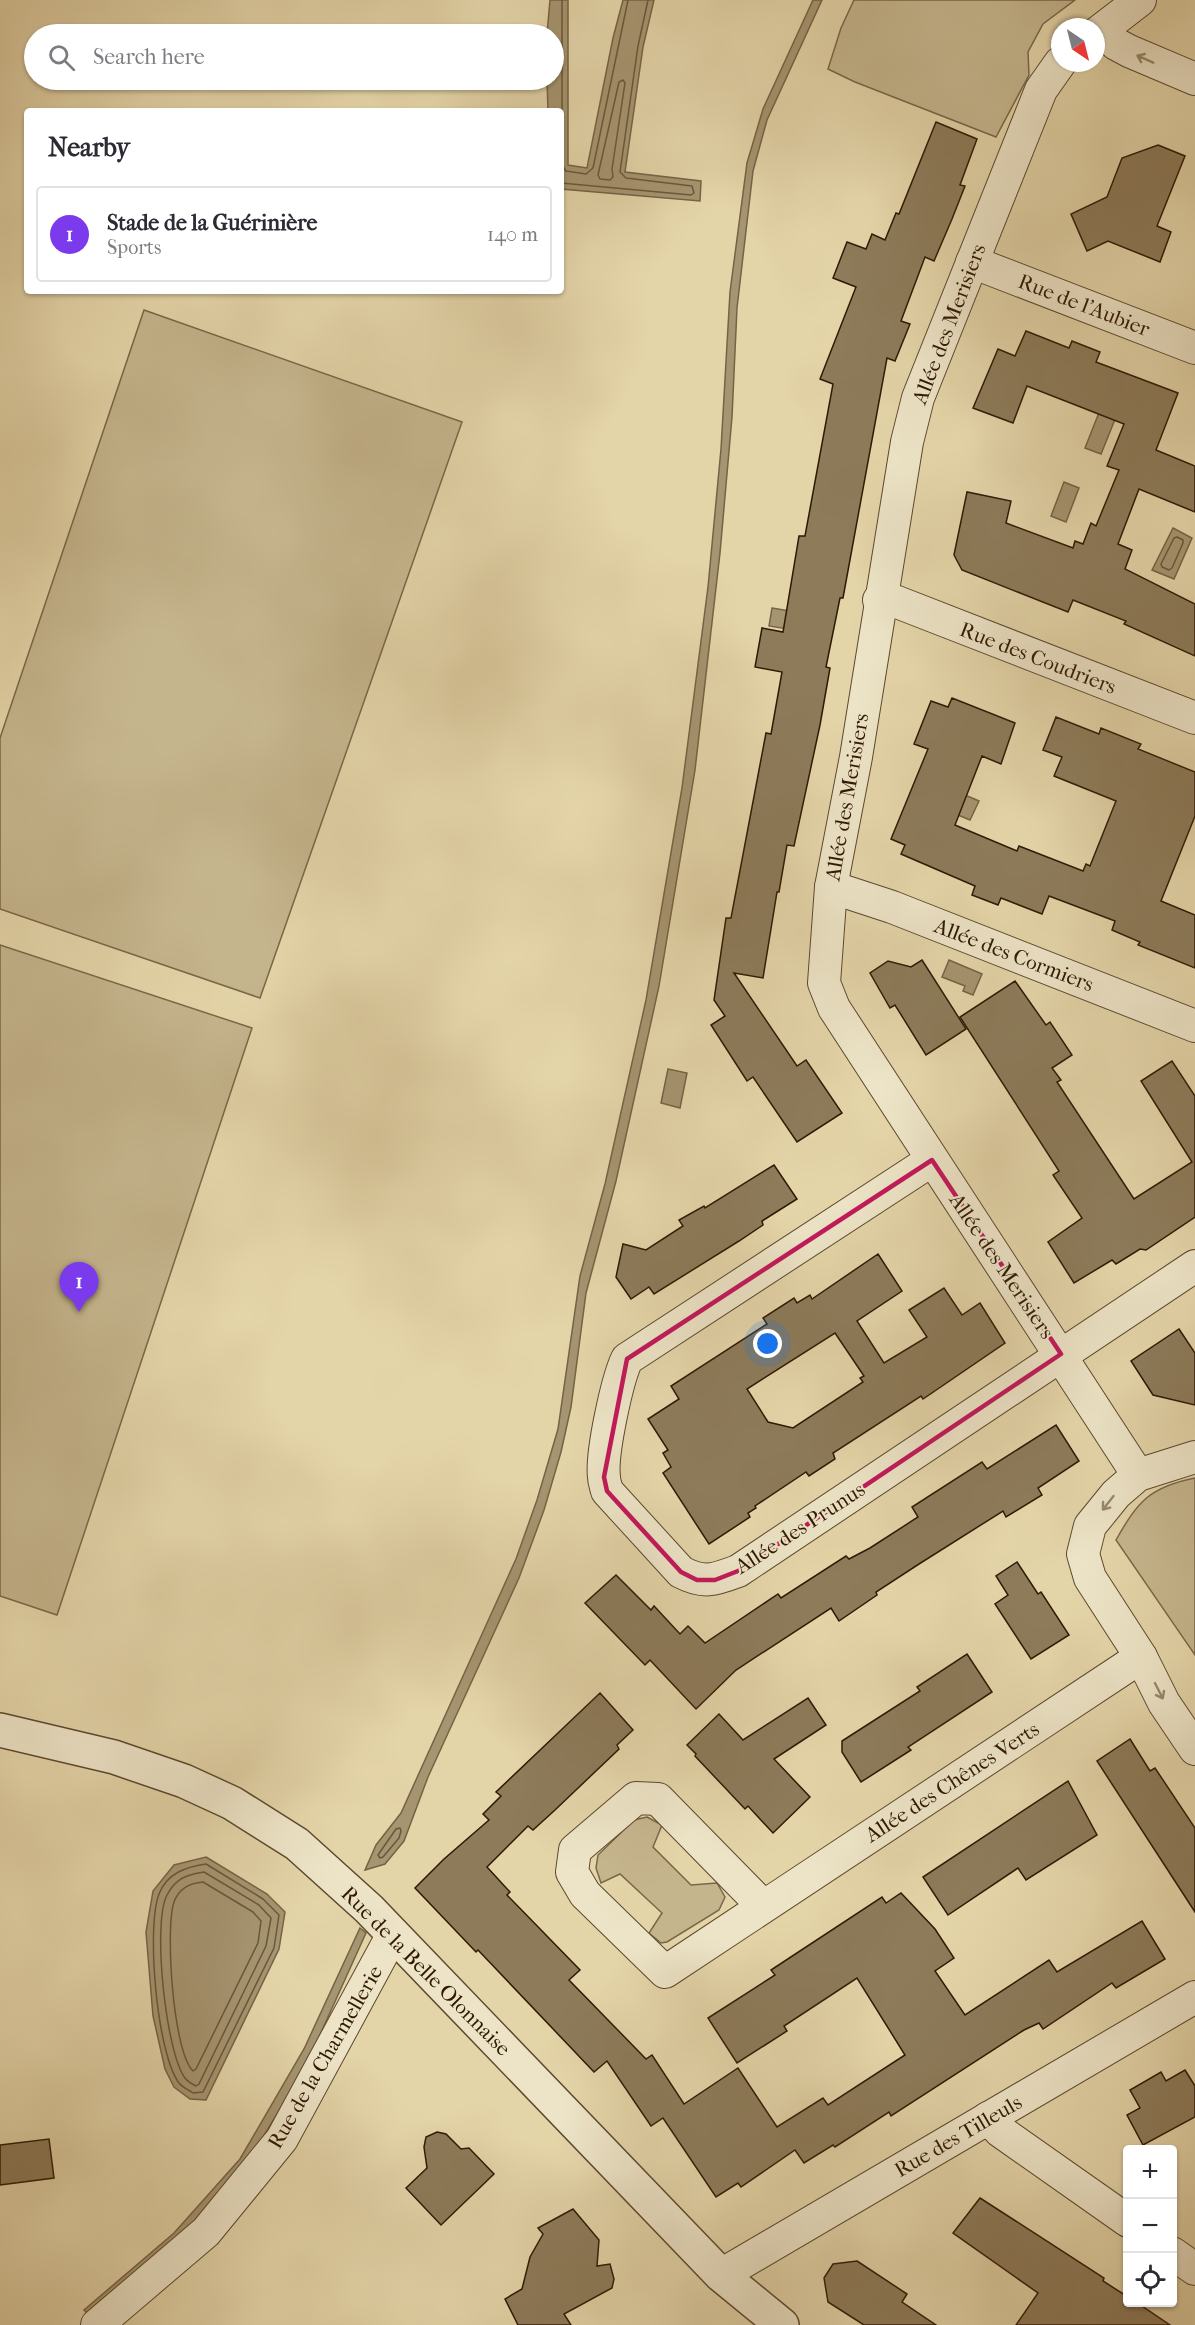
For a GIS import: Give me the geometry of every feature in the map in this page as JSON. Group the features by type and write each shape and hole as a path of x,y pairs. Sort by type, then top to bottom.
{"street":[{"path":"1105,26 1140,0"},
{"path":"1105,36 1129,51 1195,79"},
{"name":"Allée des Merisiers","path":"1054,72 1041,90 918,398 907,442 879,600 856,757 831,887 824,983 834,1008 1138,1475"},
{"name":"Rue de l'Aubier","path":"972,262 1195,348"},
{"name":"Rue des Coudriers","path":"879,600 897,602 1195,718"},
{"name":"Allée des Cormiers","path":"831,887 892,906 1195,1026"},
{"name":"Allée des Prunus","path":"932,1160 627,1359 621,1372 604,1456 607,1491 681,1572 697,1580 715,1580 738,1571 1195,1266"},
{"path":"1195,1457 1138,1475 1116,1494 1090,1526 1083,1554 1090,1578 1141,1657 1164,1702 1195,1749"},
{"name":"Allée des Chênes Verts","path":"763,1906 658,1799 636,1798 575,1850 572,1872 585,1894 665,1972 1141,1657"},
{"name":"Rue de la Belle Olonnaise","path":"0,1730 114,1757 184,1781 232,1803 297,1844 369,1909 721,2275 782,2325"},
{"name":"Rue de la Charmellerie","path":"97,2325 206,2232 282,2139 393,1934"},
{"name":"Rue des Tilleuls","path":"721,2275 1195,1997"},
{"path":"988,2118 1000,2131 1123,2217"},
{"path":"1177,2256 1195,2269"}],"highlighted area":[{"path":"932,1160 1061,1354 738,1571 715,1580 697,1580 681,1572 607,1491 604,1477 627,1359"}],"shaded area":[{"path":"854,0 1075,0 1043,24 1028,52 1029,75 996,137 855,82 828,69 841,28"},
{"path":"144,310 462,422 260,998 0,909 0,738"},
{"path":"0,945 252,1028 57,1615 0,1596"},
{"path":"1195,1478 1195,1655 1116,1540 1131,1515 1147,1498 1167,1486"},
{"path":"647,1817 662,1825 653,1847 691,1885 717,1883 725,1897 719,1910 667,1942 661,1943 649,1933 662,1913 620,1874 601,1883 596,1868 598,1855 634,1820"}],"water":[{"path":"550,0 568,0 568,165 587,168 613,38 623,0 654,0 643,47 625,172 701,181 700,201 564,189 564,108 548,108 547,90 564,90 564,24 548,24"},
{"path":"813,0 822,0 767,120 753,171 737,308 732,417 720,553 695,770 659,986 616,1181 586,1293 571,1407 561,1452 544,1510 519,1578 428,1777 404,1841 385,1864 365,1870 376,1845 401,1813 516,1559 537,1500 558,1429 580,1276 605,1184 646,1000 682,788 708,587 721,449 730,292 747,163 763,109"},
{"path":"1100,410 1116,417 1101,454 1085,448"},
{"path":"1064,482 1079,488 1066,522 1051,516"},
{"path":"1173,528 1192,538 1174,579 1152,570"},
{"path":"772,608 808,614 805,632 769,626"},
{"path":"939,784 979,801 970,820 931,804"},
{"path":"949,960 982,974 973,995 963,991 965,986 942,977"},
{"path":"668,1069 687,1073 680,1108 661,1103"},
{"path":"206,1857 267,1894 285,1912 279,1949 206,2100 190,2099 174,2087 165,2069 153,2016 146,1932 153,1891 174,1865"},
{"path":"360,1928 366,1933 305,2068 254,2152 187,2233 90,2316 84,2310 174,2233 240,2159 304,2049"}],"building":[{"path":"936,122 977,139 960,185 965,186 952,219 934,261 925,257 901,321 910,324 895,361 887,358 843,598 840,598 826,667 830,668 820,725 794,846 787,845 763,978 734,973 797,1066 806,1060 842,1113 797,1142 753,1077 747,1081 711,1025 725,1016 714,1000 726,918 731,918 766,733 771,734 782,672 755,667 762,628 783,632 799,536 805,536 833,384 820,379 856,287 833,278 847,242 866,249 872,234 885,240 896,213 899,214"},
{"path":"1158,145 1185,156 1157,226 1171,232 1160,262 1108,241 1087,251 1071,214 1107,197 1122,158"},
{"path":"1026,331 1069,348 1072,341 1100,352 1096,362 1178,393 1156,450 1195,466 1195,512 1139,489 1118,544 1132,550 1125,569 1195,604 1195,656 1124,624 1126,621 1073,600 1068,612 962,570 954,555 967,492 1011,501 1006,523 1073,548 1075,541 1083,544 1091,523 1096,526 1119,470 1107,466 1124,424 1027,386 1013,423 973,408 998,349 1015,356"},
{"path":"952,698 1015,723 1001,764 982,756 955,825 1017,851 1019,846 1083,871 1086,864 1090,866 1116,801 1054,776 1062,757 1043,750 1056,717 1099,734 1101,728 1141,744 1138,749 1195,772 1195,816 1161,901 1195,915 1195,968 1138,945 1140,942 1112,930 1115,921 1049,896 1042,914 1001,898 998,905 972,895 975,886 901,854 905,845 891,839 928,749 914,744 931,701 948,707"},
{"path":"922,960 966,1029 926,1055 895,1005 890,1008 870,973 888,961 911,967"},
{"path":"1015,981 1046,1025 1050,1022 1072,1055 1052,1068 1061,1080 1057,1082 1134,1199 1192,1162 1141,1081 1172,1061 1195,1096 1195,1217 1146,1250 1140,1249 1116,1264 1112,1260 1074,1283 1048,1242 1082,1218 1053,1175 1059,1171 960,1017"},
{"path":"774,1165 797,1199 762,1221 763,1225 739,1241 654,1294 649,1287 631,1299 616,1277 623,1244 646,1250 683,1226 679,1220 704,1206 705,1208"},
{"path":"878,1254 902,1291 857,1321 884,1363 927,1337 909,1310 944,1288 962,1315 980,1303 1005,1343 923,1399 921,1396 833,1453 835,1459 809,1476 806,1472 755,1506 756,1508 748,1513 750,1517 709,1544 663,1473 671,1467 663,1453 668,1450 648,1419 679,1399 671,1386 767,1324 763,1318 794,1298 797,1303 810,1295 812,1299","holes":["835,1333 864,1376 860,1378 863,1382 793,1428 768,1422 747,1389"]},
{"path":"1179,1329 1195,1353 1195,1405 1153,1395 1131,1361"},
{"path":"1056,1425 1079,1461 1038,1488 1042,1495 1006,1517 1003,1511 876,1592 877,1595 839,1621 831,1608 736,1670 696,1709 650,1660 645,1665 585,1603 616,1575 651,1610 654,1606 680,1634 688,1626 705,1643 778,1594 781,1598 846,1556 849,1559 870,1548 918,1517 912,1507 982,1462 987,1469"},
{"path":"1017,1562 1038,1594 1041,1592 1069,1635 1031,1659 995,1604 1008,1595 996,1576"},
{"path":"967,1654 992,1692 908,1747 911,1750 861,1782 842,1752 842,1741 920,1691 917,1687"},
{"path":"600,1693 633,1730 617,1745 619,1749 555,1810 533,1830 528,1826 487,1867 510,1892 507,1895 580,1970 569,1980 646,2059 652,2055 684,2104 738,2068 777,2127 823,2098 828,2105 905,2055 857,1978 784,2026 787,2031 737,2063 708,2018 775,1975 771,1970 882,1897 886,1903 901,1893 935,1929 954,1958 935,1971 965,2015 1049,1960 1057,1972 1142,1921 1165,1959 1116,1988 1112,1983 1043,2029 1039,2023 1024,2030 891,2116 889,2112 835,2147 833,2145 804,2163 795,2150 741,2187 738,2183 716,2197 663,2118 651,2126 607,2061 594,2072 478,1950 476,1952 415,1888 489,1820 483,1814 501,1796 496,1792"},
{"path":"808,1698 826,1725 774,1759 810,1797 773,1833 748,1806 745,1809 687,1745 719,1714 743,1740"},
{"path":"1130,1739 1150,1771 1155,1768 1195,1828 1195,1912 1097,1761"},
{"path":"1068,1781 1097,1835 1026,1880 1018,1868 948,1915 923,1877"},
{"path":"1185,2070 1195,2086 1195,2117 1143,2145 1127,2115 1140,2108 1130,2090 1161,2072 1166,2081"},
{"path":"437,2132 446,2134 461,2149 469,2148 494,2174 441,2225 406,2188 427,2168 424,2147 426,2137"},
{"path":"49,2139 54,2178 0,2185 0,2145"},
{"path":"980,2198 1104,2278 1103,2281 1123,2294 1123,2307 1143,2307 1170,2325 1016,2325 1038,2293 953,2233"},
{"path":"573,2209 599,2240 597,2266 610,2264 614,2279 612,2288 564,2314 571,2325 518,2325 505,2299 522,2289 530,2257 543,2234 538,2228"},
{"path":"857,2261 907,2294 902,2302 936,2325 864,2325 828,2302 824,2278 833,2264"}],"place":[{"name":"Stade de la Guérinière","path":"79,1312"}]}
